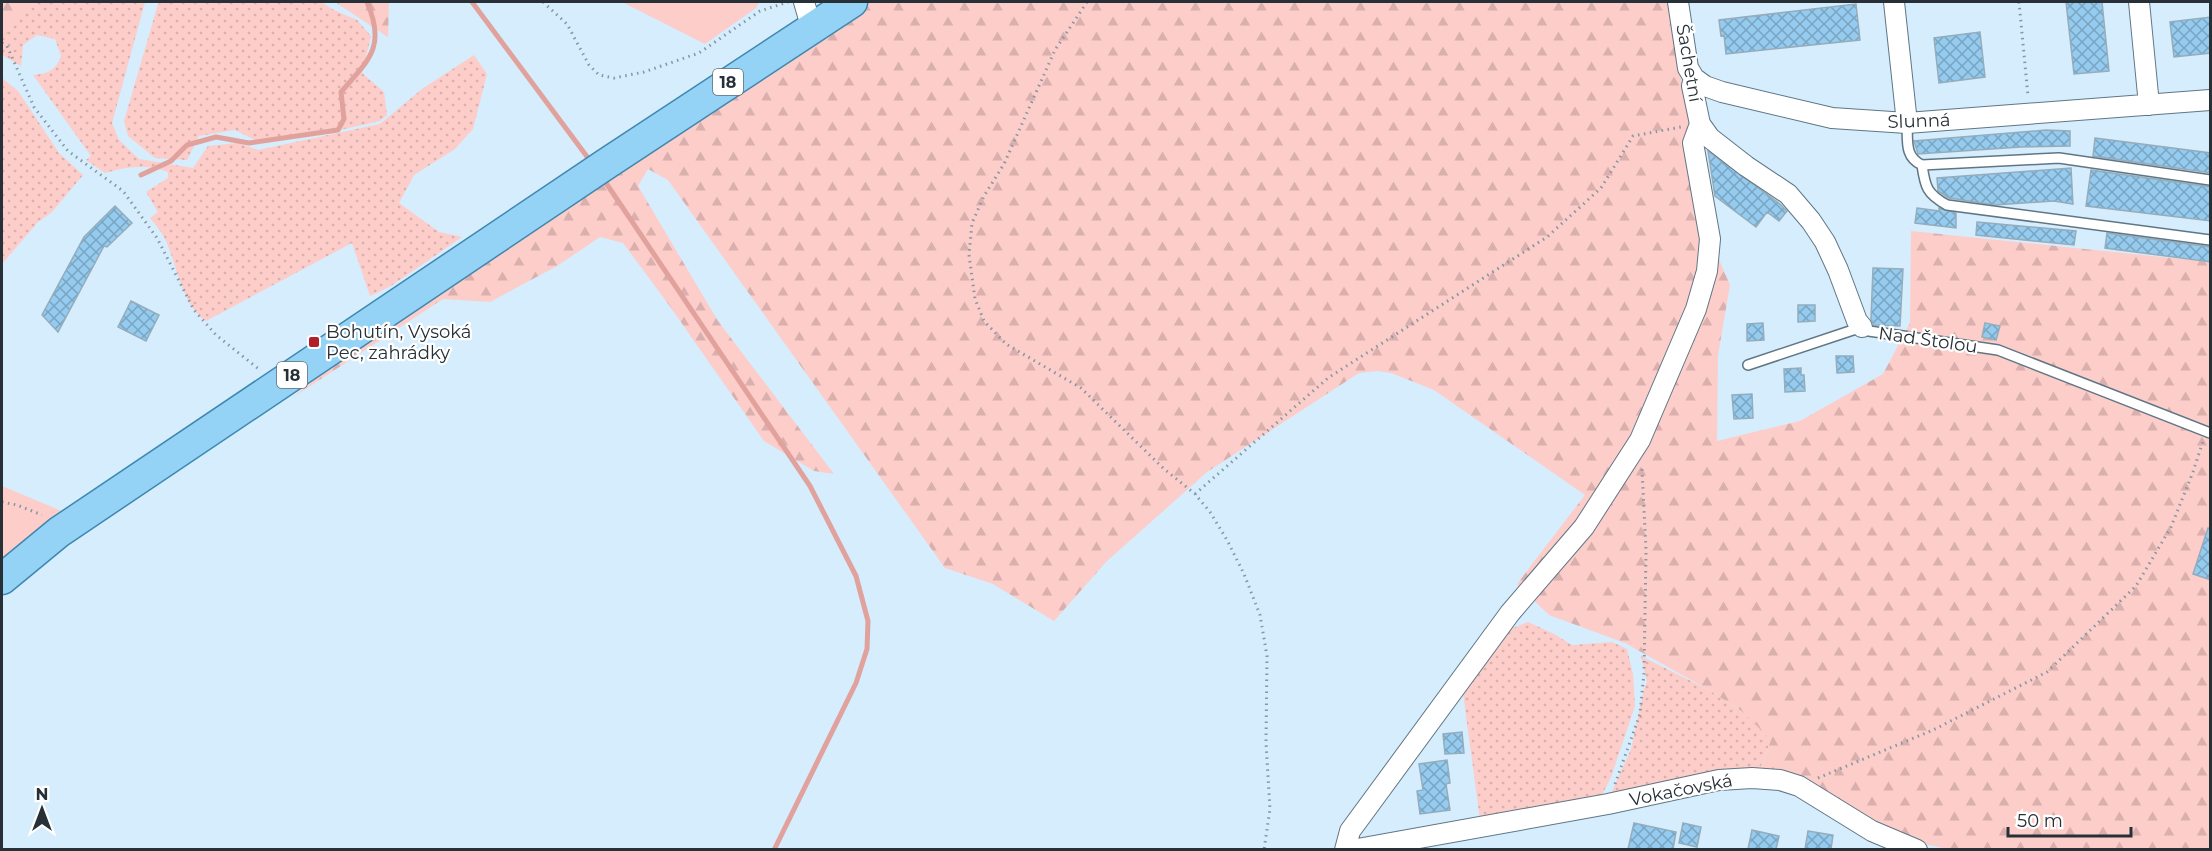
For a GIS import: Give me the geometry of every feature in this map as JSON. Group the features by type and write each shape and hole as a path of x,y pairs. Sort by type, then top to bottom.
{"main road":[{"name":"18","path":"2,579 59,532 597,170 808,14 852,2"}],"street":[{"name":"Šachetní","path":"1682,2 1688,68 1694,78 1692,86 1700,124"},
{"path":"1894,2 1907,123"},
{"path":"2139,2 2149,105"},
{"name":"Slunná","path":"1694,78 1705,86 1722,92 1832,118 1907,123 2211,100"},
{"path":"1345,849 1350,831 1357,821 1510,613 1584,527 1640,440 1696,309 1707,271 1710,239 1693,143 1700,124"},
{"name":"Nad Štolou","path":"1700,124 1710,138 1788,194 1811,220 1825,242 1857,321 1862,327"},
{"name":"Vokačovská","path":"1352,849 1608,804 1719,780 1752,778 1780,780 1799,786 1872,831 1917,849"}],"lane":[{"path":"1907,123 1909,155 1922,165 2059,158 2211,180"},
{"path":"1922,165 1925,184 1932,197 1947,206 2211,240"},
{"path":"1748,365 1862,327"},
{"name":"Nad Štolou","path":"1862,327 1869,331 1998,350 2208,432"}],"path":[{"path":"543,2 567,24 589,64 599,75 614,78 644,72 699,53 760,11 793,2"},
{"path":"1087,2 1055,50 1004,164 984,196 972,223 969,255 975,299 984,321 1006,344 1081,388 1163,468 1195,494 1210,512 1227,540 1244,574 1260,615 1267,656 1266,743 1269,809 1264,849"},
{"path":"2019,2 2029,101"},
{"path":"2,43 7,46 34,107 68,151 123,191 134,205 157,238 194,310 216,335 277,385"},
{"path":"1195,494 1328,378 1547,237 1601,188 1633,136 1700,124"},
{"path":"1799,786 1933,730 2047,672 2136,586 2171,527 2208,432"},
{"path":"1608,804 1640,714 1644,673 1646,550 1640,440"},
{"path":"2,502 17,505 48,518 59,532"}],"green space":[{"path":"2,2 35,2 2,39"},
{"path":"30,2 145,2 112,123 119,140 139,159 193,168 208,146 238,143 258,150 380,124 422,89 474,55 487,74 473,129 455,149 414,175 399,203 439,232 462,237 391,286 370,296 352,243 206,321 191,305 185,294 169,247 150,218 158,212 146,192 168,178 168,172 136,167 105,173 86,160 91,156 33,75 43,74 57,65 61,56 55,39 37,35 23,45 21,66 2,55 2,34"},
{"path":"161,2 321,2 357,20 371,36 362,73 384,92 387,115 380,121 335,131 255,140 235,130 199,136 187,160 155,158 128,136 124,121 158,4"},
{"path":"335,2 389,2 388,37"},
{"path":"622,2 759,2 756,8 705,44"},
{"path":"867,2 1667,2 1710,239 1730,285 1718,355 1717,441 1800,421 1883,374 1910,323 1911,231 2210,262 2210,849 1949,849 1918,843 1812,789 1780,780 1760,769 1771,740 1743,712 1709,690 1625,643 1549,615 1517,584 1585,495 1434,390 1391,373 1377,371 1359,373 1207,472 1106,562 1054,621 993,584 945,568 668,180 648,169 638,186 718,321 834,474 814,471 764,441 623,243 600,237 557,266 490,302 443,299 292,398 373,332 813,34"},
{"path":"2,78 18,91 59,153 83,175 52,212 38,222 2,264"},
{"path":"2,486 64,512 2,565"},
{"path":"1528,622 1572,645 1612,642 1627,649 1633,674 1635,706 1611,777 1601,797 1480,820 1463,693 1504,632"},
{"path":"1641,656 1709,690 1746,714 1771,740 1758,774 1610,796 1631,749 1647,682"}],"building":[{"path":"2066,2 2102,2 2109,71 2074,74"},
{"path":"1856,4 1860,40 1726,54 1724,35 1721,36 1719,20"},
{"path":"2211,17 2211,53 2174,57 2170,22"},
{"path":"1980,32 1985,77 1939,83 1934,38"},
{"path":"2046,130 2070,131 2070,146 1918,154 1914,141"},
{"path":"2095,138 2211,153 2211,173 2093,156"},
{"path":"1708,151 1780,204 1787,211 1779,221 1767,212 1756,227 1715,196"},
{"path":"2071,168 2073,204 2054,201 1995,205 1949,198 1938,191 1937,178"},
{"path":"2091,170 2211,187 2211,221 2086,206"},
{"path":"115,206 132,223 107,247 104,246 58,332 42,315 84,237"},
{"path":"1917,208 1939,211 1939,208 1956,213 1956,228 1915,223"},
{"path":"1977,222 2076,231 2074,245 1976,235"},
{"path":"2107,233 2211,247 2211,262 2105,248"},
{"path":"1873,268 1903,269 1900,326 1874,325 1871,319"},
{"path":"131,301 159,315 146,341 118,327"},
{"path":"1798,305 1815,305 1815,321 1798,322"},
{"path":"1763,323 1764,340 1747,341 1747,324"},
{"path":"1985,323 2000,326 1996,340 1982,337"},
{"path":"1836,356 1853,356 1854,372 1837,373"},
{"path":"1801,368 1805,391 1785,392 1784,369"},
{"path":"1752,394 1753,418 1734,419 1732,395"},
{"path":"2208,528 2211,528 2211,580 2193,574"},
{"path":"1462,732 1464,753 1445,754 1443,734"},
{"path":"1447,760 1450,783 1446,784 1450,810 1420,814 1417,791 1423,790 1419,764"},
{"path":"1634,823 1676,832 1673,849 1628,849"},
{"path":"1683,823 1701,827 1697,847 1679,843"},
{"path":"1752,830 1779,836 1776,849 1748,849"},
{"path":"1808,831 1833,835 1831,849 1805,849"}],"waterway":[{"path":"141,175 171,161 187,145 216,137 249,143 338,130 344,119 341,92 367,61 375,41 373,17 367,2"},
{"path":"472,2 591,162"},
{"path":"602,177 810,486 856,576 868,621 867,649 856,683 774,850"}],"place":[{"name":"Bohutín, Vysoká Pec, zahrádky","path":"314,342"}]}
